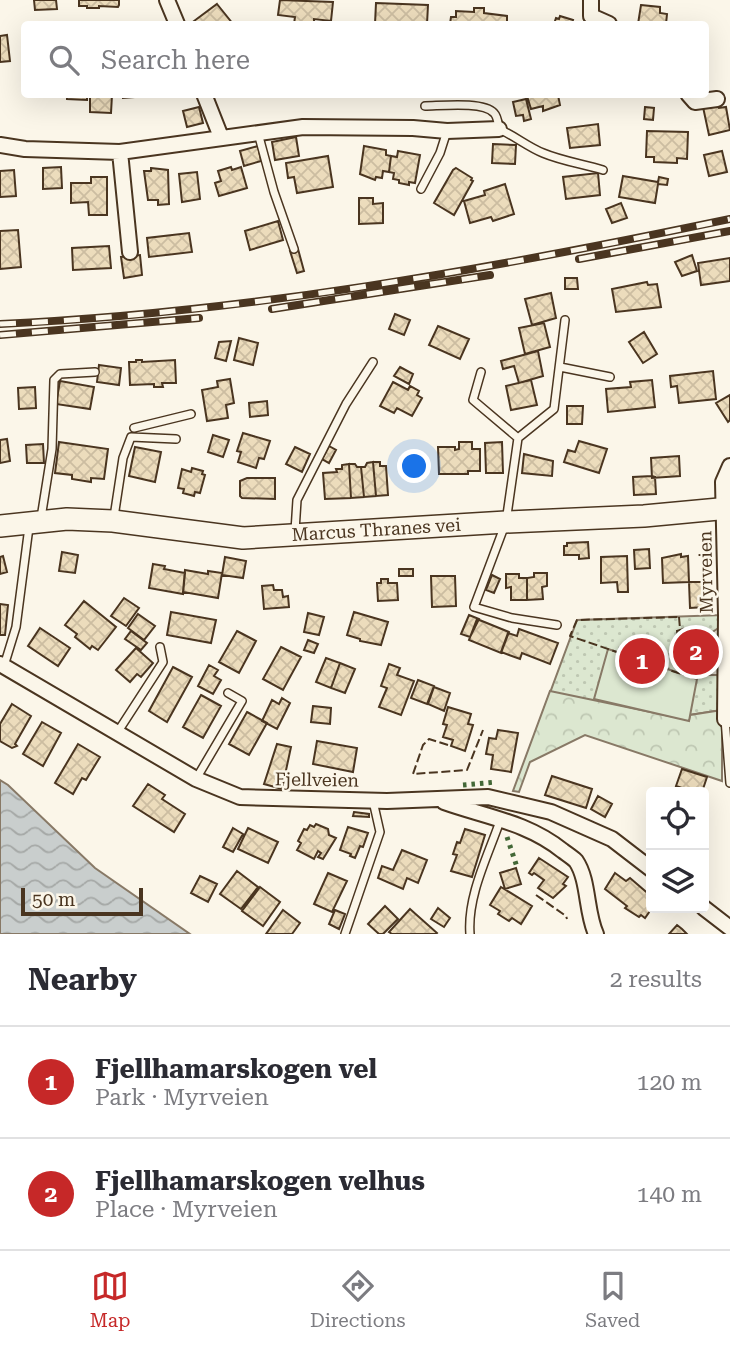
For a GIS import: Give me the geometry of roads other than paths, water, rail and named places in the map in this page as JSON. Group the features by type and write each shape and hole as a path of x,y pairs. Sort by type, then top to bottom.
{"main road":[{"name":"Marcus Thranes vei","path":"0,526 66,519 113,521 243,538 644,516 727,508"},
{"name":"Marcus Thranes vei","path":"0,533 31,523"}],"street":[{"path":"167,0 176,21"},
{"path":"591,0 591,16 602,21"},
{"path":"206,98 221,137"},
{"path":"692,98 695,102 717,99"},
{"path":"0,145 25,149 120,152 303,127 447,131 499,129"},
{"path":"120,152 130,251"},
{"name":"Myrveien","path":"727,720 727,508 723,482 730,466"},
{"name":"Fjellveien","path":"2,665 196,779 240,797 373,801 488,797 551,812 611,839 646,865"},
{"path":"435,799 501,818 551,841 576,862 585,886 589,914 596,934"},
{"path":"709,912 730,928"}],"lane":[{"path":"425,106 475,106 488,109 494,112 499,129 544,154 603,170"},
{"path":"421,189 440,153 447,131"},
{"path":"257,133 274,192 295,249"},
{"path":"557,625 512,618 474,607 506,522 518,438 554,408 565,320"},
{"path":"294,535 297,500 346,404 373,362"},
{"path":"560,367 610,377"},
{"path":"2,665 16,627 31,523 52,449 54,380 60,374 95,372"},
{"path":"481,372 473,400 518,438"},
{"path":"134,428 191,414"},
{"path":"113,521 123,458 137,418"},
{"path":"131,437 176,439"},
{"path":"117,733 163,662 160,647"},
{"path":"196,779 242,701 228,693"},
{"name":"Myrveien","path":"727,720 730,783"},
{"path":"345,934 380,832 373,801"},
{"path":"470,934 469,919 477,886 501,818"}],"water":[{"path":"0,780 95,868 190,934 0,934"}],"railway":[{"path":"0,324 184,310 367,286 549,255 730,219"},
{"path":"579,259 730,231"},
{"path":"272,309 490,275"},
{"path":"0,335 199,318"}],"place":[{"name":"Fjellhamarskogen velhus","path":"696,652"},
{"name":"Fjellhamarskogen vel","path":"642,661"}]}
